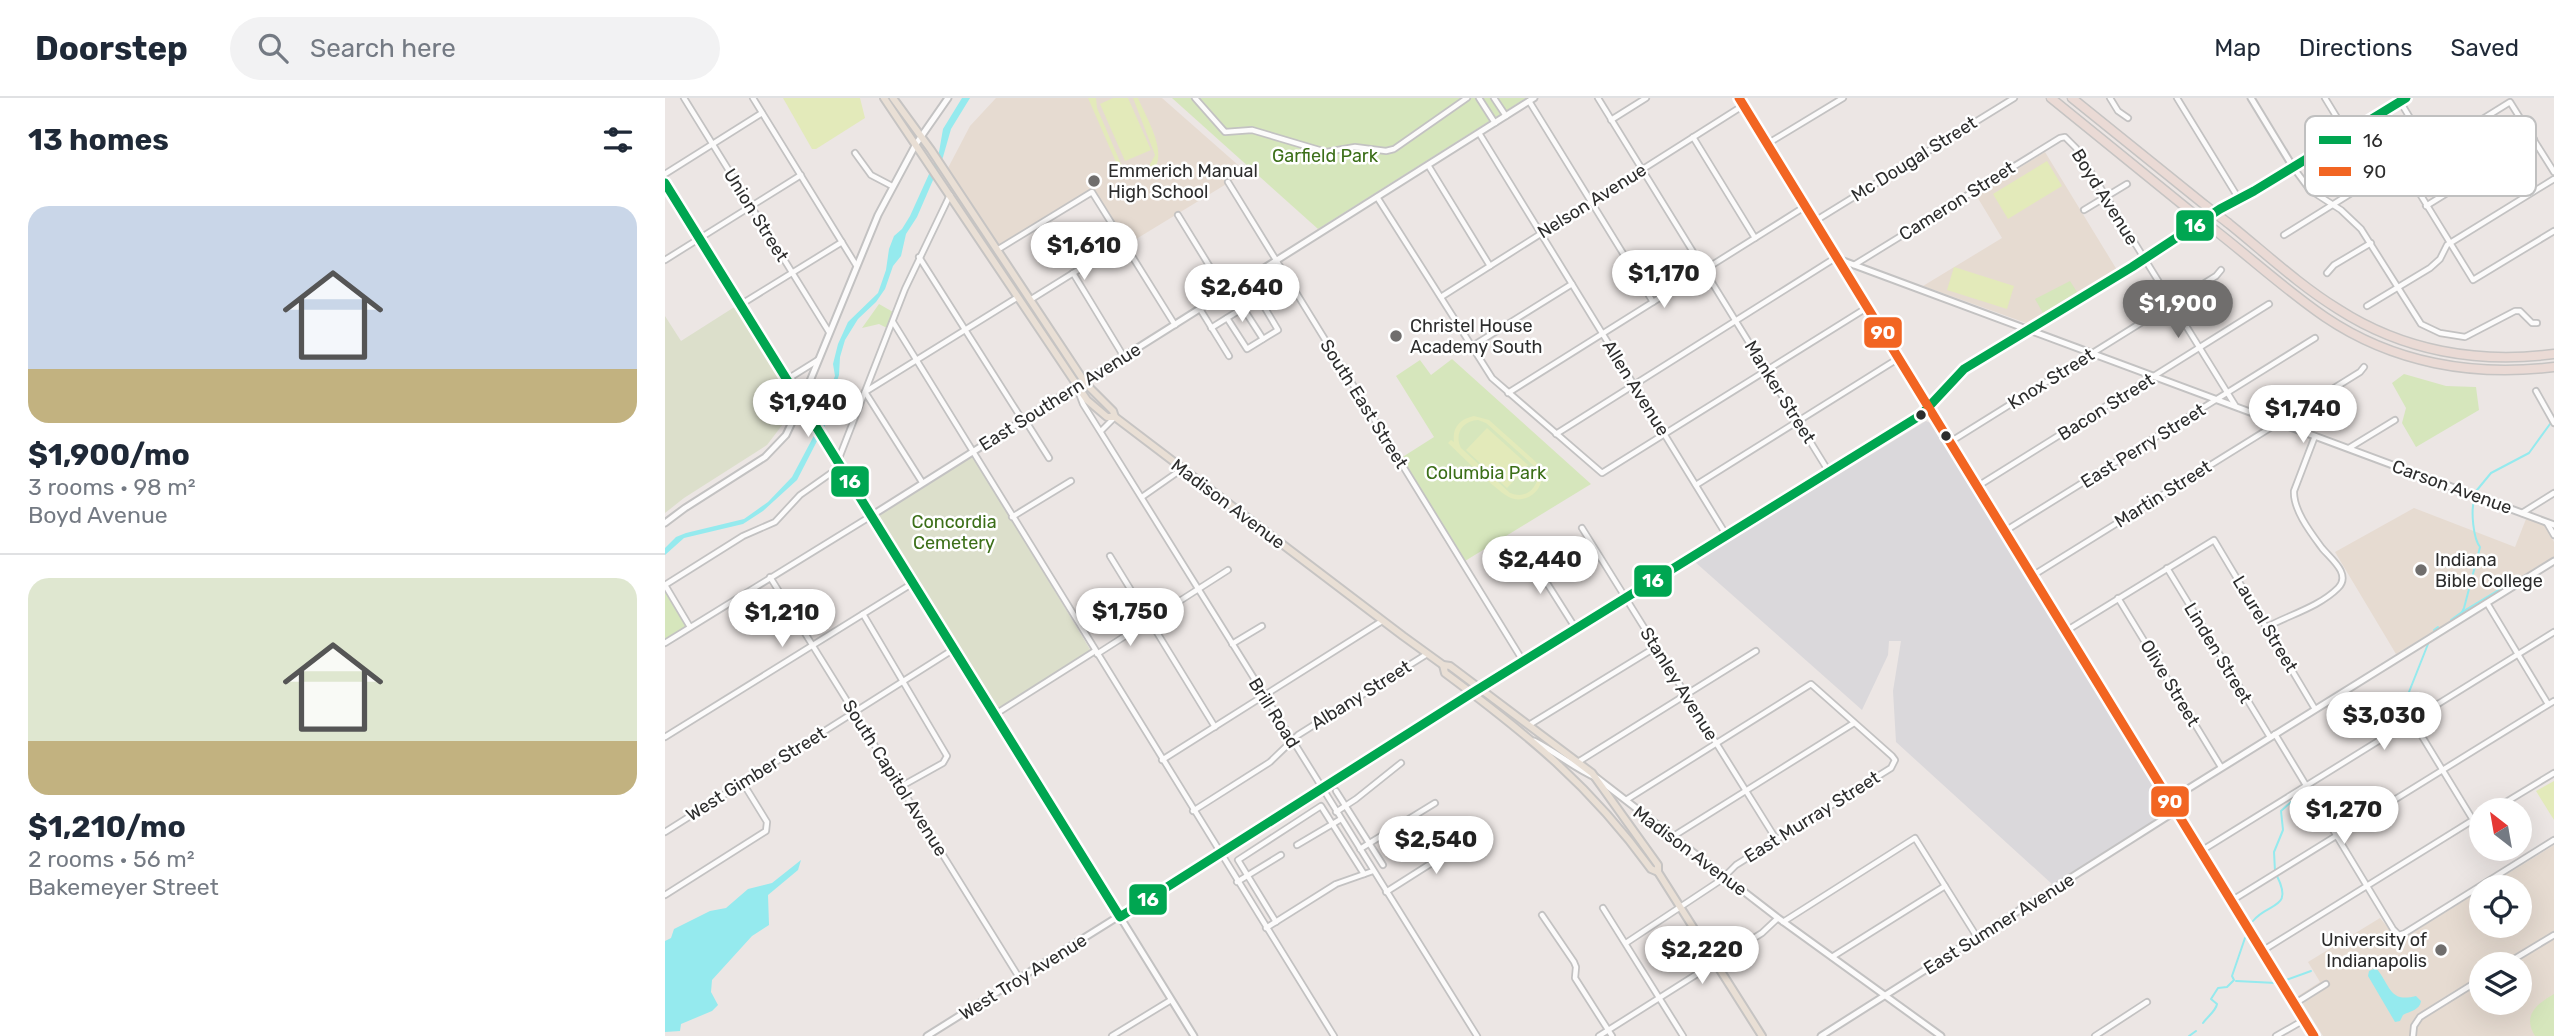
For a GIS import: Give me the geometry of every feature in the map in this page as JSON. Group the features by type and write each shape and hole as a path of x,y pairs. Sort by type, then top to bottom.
{"highway":[{"path":"2051,98 2323,316 2351,332 2391,351 2435,364 2482,371 2554,368"},
{"path":"2072,98 2323,300 2350,317 2387,335 2464,356 2512,358 2554,354"}],"main road":[{"name":"Madison Avenue","path":"884,98 1077,387 1098,410 1108,417 1115,417"},
{"name":"Madison Avenue","path":"893,98 946,172 1084,382 1115,417 1382,621 1443,666 1450,666 1481,688 1587,768 1625,801 1780,920 1941,1036"},
{"path":"665,523 771,453 786,435 856,265 892,186 916,144 948,98"},
{"path":"1739,98 2314,1036"},
{"path":"2251,98 2293,167"},
{"name":"West Troy Avenue","path":"2375,116 2401,99"},
{"name":"East Southern Avenue","path":"871,516 1532,100"},
{"name":"West Troy Avenue","path":"927,1036 1930,408 1957,375 2144,260 2196,224 2305,160"},
{"path":"665,183 1194,1036"},
{"name":"Carson Avenue","path":"1838,259 2554,525"},
{"path":"2170,800 2554,561"},
{"name":"Madison Avenue","path":"1443,666 1445,673 1534,741 1597,778"},
{"path":"1534,741 1591,795 1651,869 1658,872"},
{"path":"1597,778 1658,865 1658,872 1762,1036"},
{"name":"East Sumner Avenue","path":"1821,1036 2176,811"}],"street":[{"name":"Union Street","path":"684,98 829,332"},
{"path":"753,98 856,265"},
{"path":"1195,98 1225,132 1253,131 1326,152 1357,147 1392,150 1467,98"},
{"path":"1479,98 1495,122"},
{"path":"1495,98 1506,116"},
{"name":"Manker Street","path":"1598,98 1829,472"},
{"path":"1611,120 1646,98"},
{"path":"1767,144 1843,98"},
{"name":"Mc Dougal Street","path":"1815,221 2014,98"},
{"path":"2111,98 2118,111 2128,118"},
{"path":"2177,98 2239,200"},
{"path":"2325,98 2336,116"},
{"path":"2401,99 2410,116"},
{"path":"1532,100 1653,302"},
{"path":"2488,116 2510,102 2519,116"},
{"name":"Nelson Avenue","path":"1441,297 1744,105"},
{"path":"665,174 762,113"},
{"name":"Allen Avenue","path":"1479,133 1727,536"},
{"path":"1693,137 1755,238"},
{"name":"Boyd Avenue","path":"2060,138 2065,137 2076,148 2235,405"},
{"name":"Cameron Street","path":"1854,265 2060,138"},
{"path":"2536,142 2554,172"},
{"path":"855,153 870,174 892,186"},
{"path":"1428,165 1490,265"},
{"path":"2293,167 2305,184"},
{"path":"665,260 801,175"},
{"path":"2536,190 2554,179"},
{"name":"South East Street","path":"1227,182 1524,661"},
{"path":"2084,210 2127,184"},
{"path":"997,250 1092,192 1175,325"},
{"path":"690,627 665,585 740,538 775,522 800,495 831,474 919,256 950,194"},
{"path":"2320,196 2356,223 2421,324 2440,334 2462,337 2512,312 2521,311 2532,323 2537,323"},
{"path":"2284,235 2347,196"},
{"path":"2420,196 2473,280 2554,231"},
{"path":"2426,206 2442,196"},
{"path":"2367,306 2433,266 2449,244 2527,196"},
{"path":"1377,197 1492,378 1602,473 1868,307"},
{"path":"1509,393 1806,206"},
{"path":"1178,215 1226,293"},
{"path":"740,305 842,242"},
{"path":"1030,300 1123,242"},
{"path":"2327,273 2334,265 2371,243"},
{"path":"919,256 1049,458"},
{"path":"1556,433 1832,260 1838,259"},
{"name":"Knox Street","path":"1950,442 2216,276 2221,270"},
{"path":"1073,274 1124,356"},
{"path":"1227,318 1247,349 1278,330 1251,277"},
{"path":"1471,346 1572,284"},
{"path":"1211,328 1273,290"},
{"path":"865,392 1018,297"},
{"name":"Bacon Street","path":"1977,486 2269,304"},
{"path":"1243,308 1263,339"},
{"path":"1200,309 1229,356"},
{"path":"893,322 1334,1036"},
{"name":"East Perry Street","path":"2005,531 2315,338"},
{"path":"1696,485 1899,358"},
{"path":"786,380 819,359"},
{"name":"Martin Street","path":"2032,576 2360,372 2364,367"},
{"name":"Brill Road","path":"1077,387 1083,404 1476,1036"},
{"path":"2536,391 2554,423"},
{"path":"865,392 922,482"},
{"path":"1101,431 1115,417"},
{"path":"2349,448 2395,420"},
{"path":"2267,628 2292,617 2340,586 2342,579 2333,558 2323,549 2297,508 2294,498 2295,488 2315,436"},
{"path":"1142,497 1182,469"},
{"path":"1012,517 1071,481"},
{"path":"2522,513 2554,493"},
{"path":"665,643 871,516"},
{"path":"2546,522 2554,535"},
{"name":"Stanley Avenue","path":"1582,528 1776,839"},
{"name":"Laurel Street","path":"2167,568 2214,540 2315,709"},
{"path":"1526,550 1576,629"},
{"path":"1110,556 1215,727"},
{"path":"2066,631 2167,568"},
{"name":"Linden Street","path":"2167,568 2399,935 2554,840"},
{"path":"994,715 1150,621 1228,570"},
{"name":"South Capitol Avenue","path":"770,578 1020,979"},
{"path":"665,737 913,583"},
{"name":"Olive Street","path":"2118,598 2221,767"},
{"path":"2487,603 2548,704"},
{"path":"863,614 947,756 943,763 900,787"},
{"path":"1162,760 1382,621"},
{"path":"1232,644 1262,626"},
{"path":"2201,851 2554,632"},
{"path":"1529,725 1656,647"},
{"name":"West Gimber Street","path":"665,832 954,649"},
{"path":"1578,762 1756,651"},
{"name":"Albany Street","path":"1193,811 1270,762 1298,735 1427,654"},
{"path":"1625,801 1811,684 1854,723 1672,838"},
{"path":"2231,901 2554,701"},
{"path":"2412,720 2469,812"},
{"name":"East Murray Street","path":"1626,943 1724,877 1736,865 1888,770 1895,762 1892,756 1854,723"},
{"path":"1336,812 1401,762"},
{"path":"2513,798 2554,773"},
{"path":"665,894 766,831 767,821 743,783"},
{"path":"1336,791 1383,865"},
{"path":"1360,849 1435,803"},
{"path":"1276,922 1238,859 1321,806 1364,874"},
{"path":"1297,845 1341,818"},
{"path":"2262,951 2469,823"},
{"path":"1386,891 1471,838"},
{"path":"1599,1036 1780,920 1915,838 1977,937"},
{"path":"1237,882 1281,855"},
{"path":"1266,928 1336,884 1373,871"},
{"path":"1831,957 1945,886"},
{"path":"1602,908 1683,1036"},
{"path":"1542,915 1570,955 1576,967 1575,978 1612,1036"},
{"path":"2526,952 2554,935"},
{"path":"2294,1004 2326,984"},
{"path":"2413,1036 2415,1024 2420,1017 2469,986"},
{"path":"1112,1036 1171,1000"},
{"path":"2095,1036 2147,1002"},
{"path":"2276,1036 2304,1020"}],"shaded area":[{"name":"Emmerich Manual High School","path":"996,98 1162,98 1246,172 1128,244 1094,189 997,248 948,168 970,126"},
{"path":"2045,152 2117,270 2029,324 1923,286 2002,238 1976,195"},
{"path":"1926,421 1933,424 2171,807 2170,812 2053,885 1896,742 1893,691 1901,641 1889,641 1888,655 1862,710 1695,562"},
{"path":"2414,508 2515,547 2526,519 2545,524 2554,542 2554,558 2396,654 2335,552"},
{"name":"University of Indianapolis","path":"2554,845 2554,1036 2323,1036 2298,996 2320,982 2308,962 2380,918 2395,936 2404,938 2469,897 2469,938 2532,938 2532,875 2505,875"}],"green space":[{"path":"783,98 860,98 865,118 812,149"},
{"path":"1088,98 1096,98 1097,108 1121,164 1130,171 1137,172 1148,168 1155,155 1133,98 1138,98 1156,140 1158,162 1153,170 1137,177 1127,175 1119,169"},
{"path":"1113,98 1128,98 1151,150 1125,161 1100,104"},
{"name":"Garfield Park","path":"1172,98 1526,98 1318,229"},
{"path":"2047,161 2062,186 2008,219 1993,194"},
{"path":"1954,267 2014,286 2007,309 1947,290"},
{"path":"2070,281 2077,292 2043,313 2035,299"},
{"path":"879,304 893,312 887,328 879,324 862,328"},
{"path":"736,306 792,397 783,424 767,445 665,513 665,316 681,341"},
{"name":"Columbia Park","path":"1452,359 1591,484 1465,561 1401,458 1434,437 1396,376 1420,360 1431,375"},
{"path":"2404,374 2446,386 2476,387 2479,410 2416,447 2402,423 2406,408 2392,383"},
{"path":"1469,417 1489,420 1536,462 1542,477 1534,494 1527,498 1511,498 1488,481 1448,443 1451,440 1454,442 1454,432 1458,424","holes":["1472,421 1486,423 1534,466 1537,481 1527,493 1510,493 1461,448 1458,438 1461,429"]},
{"path":"1487,428 1528,465 1507,488 1466,450"},
{"name":"Concordia Cemetery","path":"972,454 1091,651 996,710 876,514"},
{"path":"665,591 687,628 665,642"},
{"path":"2554,781 2554,820 2536,791"},
{"path":"2554,994 2554,1036 2535,1036 2531,1029 2533,1011"}],"water":[{"path":"962,98 970,98 951,129 943,157 917,217 906,234 901,256 893,266 885,289 858,319 845,340 832,396 833,410 797,480 763,511 743,524 684,538 665,555 665,548 676,537 744,519 768,502 792,477 826,413 826,398 835,376 833,364 838,344 848,322 878,293 894,236 910,216 939,152 943,129"},
{"path":"801,860 798,870 768,895 769,925 752,936 712,980 711,992 718,1005 712,1011 681,1024 680,1031 665,1032 665,941 671,938 674,929 710,911 726,908 748,889 772,883"},
{"path":"2376,968 2395,995 2407,998 2416,996 2421,1001 2414,1010 2403,1015 2400,1021 2395,1022 2368,976 2369,971"}],"waterway":[{"path":"2477,490 2491,473 2529,453 2550,424"},
{"path":"2451,620 2464,608 2480,547 2473,524 2474,501"},
{"path":"2462,612 2512,582"},
{"path":"2434,630 2438,627"},
{"path":"2409,715 2409,692 2428,644"},
{"path":"2297,797 2306,791"},
{"path":"2275,871 2274,852 2283,830 2281,811 2291,802"},
{"path":"2253,921 2281,900 2283,895 2277,876"},
{"path":"2203,1023 2216,1007 2217,1004 2211,999 2218,988 2227,987 2234,980 2232,976 2245,938"},
{"path":"2286,980 2311,971"},
{"path":"2236,981 2276,983"},
{"path":"2189,1036 2196,1031"}],"transit line":[{"name":"90","path":"1739,98 2314,1036"},
{"name":"16","path":"2377,116 2406,98"},
{"name":"16","path":"665,183 1120,917 1472,693 1921,415 1964,369 2132,267 2220,209 2305,160"}],"place":[{"name":"Emmerich Manual High School","path":"1094,181"},
{"name":"Christel House Academy South","path":"1396,336"},
{"name":"Indiana Bible College","path":"2421,570"},
{"name":"University of Indianapolis","path":"2441,950"}]}
